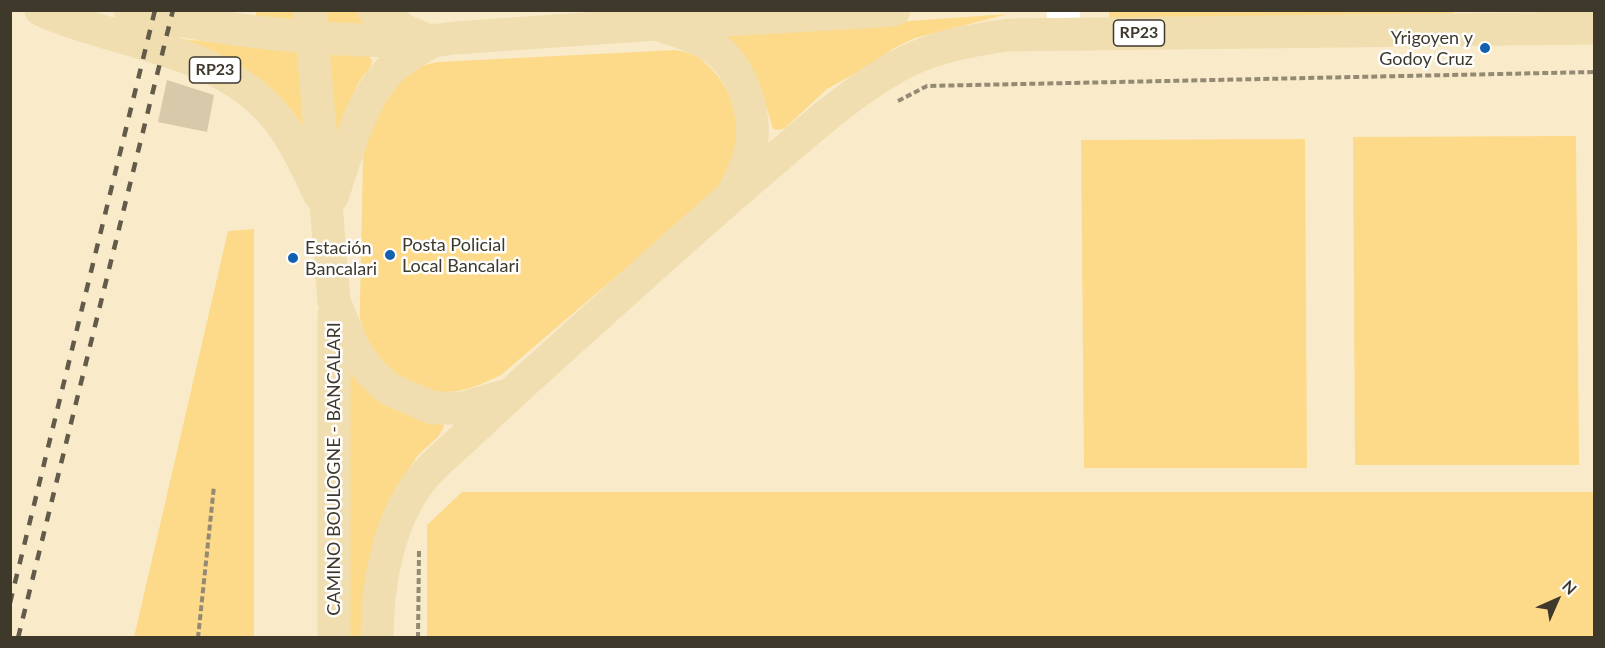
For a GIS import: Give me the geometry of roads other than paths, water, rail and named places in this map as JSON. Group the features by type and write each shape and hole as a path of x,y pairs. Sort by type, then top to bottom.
{"main road":[{"name":"RP23","path":"41,10 68,22 195,60 219,72 267,106 287,133 327,210 334,302 354,349 371,373 389,389 433,408 463,408 510,395 804,134 862,89 894,68 920,55 956,42 1008,35 1064,22 1482,21 1594,28"},
{"name":"RP23","path":"130,10 312,24 414,27 454,38 894,10"},
{"path":"327,210 357,125 373,92 390,70 414,27 375,10"},
{"path":"312,24 327,210"},
{"path":"657,24 690,35 713,47 730,65 741,83 752,112 752,140 747,162 734,194"},
{"name":"CAMINO BOULOGNE - BANCALARI","path":"334,302 334,638"},
{"path":"377,638 377,611 389,548 404,508 421,479 510,395"}],"railway":[{"path":"10,603 155,10"},
{"path":"18,638 173,10"}],"place":[{"name":"Yrigoyen y Godoy Cruz","path":"1485,48"},
{"name":"Posta Policial Local Bancalari","path":"390,255"},
{"name":"Estación Bancalari","path":"293,258"}]}
